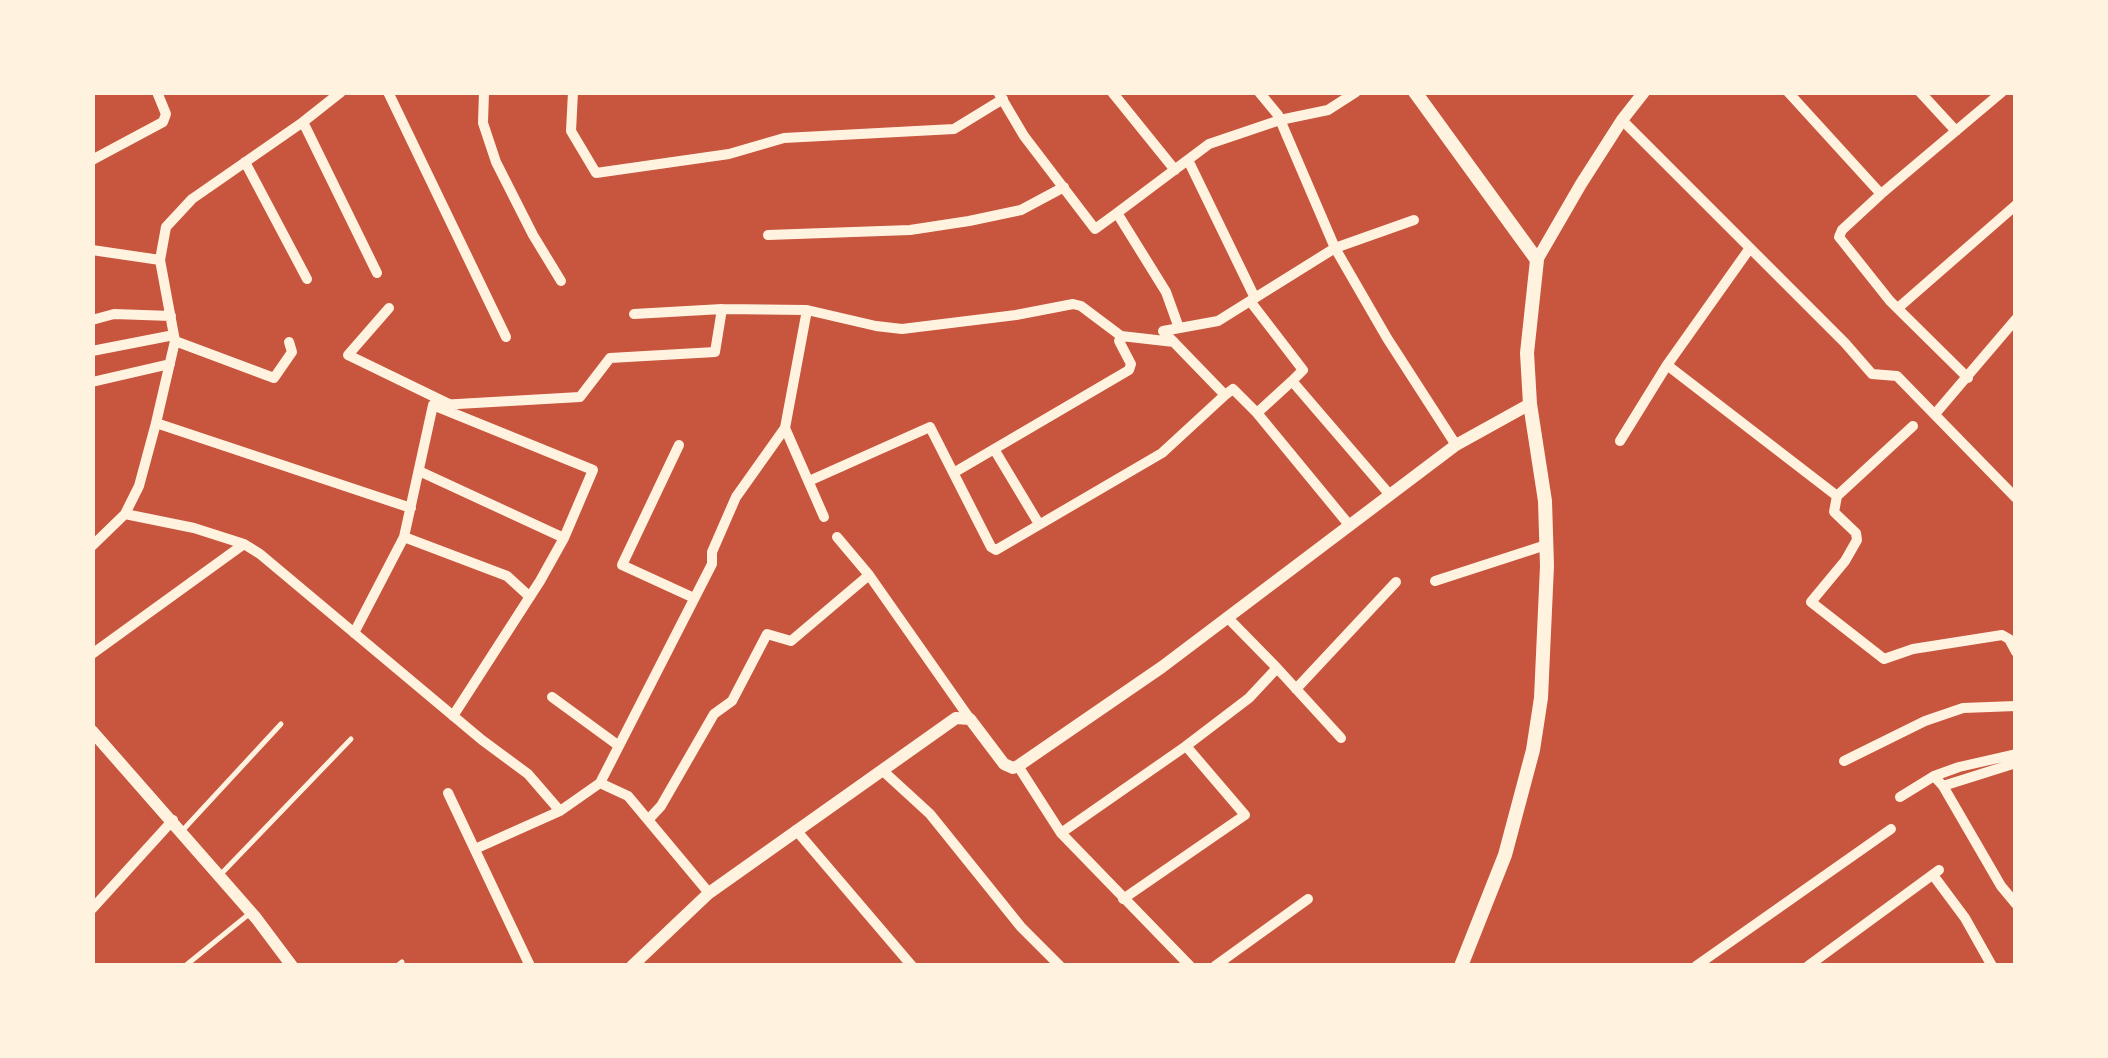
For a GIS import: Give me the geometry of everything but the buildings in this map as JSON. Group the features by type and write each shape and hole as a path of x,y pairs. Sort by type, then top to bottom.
{"main road":[{"path":"1415,92 1537,260 1527,353 1530,404 1545,501 1545,642 1532,750 1505,854 1461,966"}],"street":[{"path":"92,546 125,514 139,486 170,364 175,338 160,260 166,228 192,199 341,92"},
{"path":"388,92 506,337"},
{"path":"484,92 484,124 496,162 561,281"},
{"path":"572,92 572,130 596,173 730,154 784,138 954,129 1000,96 1024,136 1096,228 1209,144 1280,120 1328,110 1356,92"},
{"path":"1112,92 1174,170"},
{"path":"1259,92 1280,120 1334,248 1386,338 1456,445"},
{"path":"1537,260 1622,120 1644,92"},
{"path":"1788,92 1882,194"},
{"path":"1920,92 1956,131"},
{"path":"1968,378 1898,308 1839,238 1842,230 1882,194 2002,92"},
{"path":"92,160 163,122 166,114 159,93"},
{"path":"1622,120 1845,342 1872,374 1897,376 2016,498"},
{"path":"303,122 377,273"},
{"path":"1188,160 1253,300 1303,370 1257,413"},
{"path":"245,162 307,278"},
{"path":"768,234 910,230 969,222 1021,210 1064,187"},
{"path":"1898,308 2016,205"},
{"path":"1117,213 1166,292 1179,328"},
{"path":"1225,395 1163,331 1218,321 1334,248 1414,220"},
{"path":"1620,440 1667,365 1750,248"},
{"path":"92,250 160,260"},
{"path":"634,314 807,310 902,329 1073,304 1121,336 1174,342"},
{"path":"389,308 348,355 450,404"},
{"path":"433,405 580,397 610,358 715,352 722,309"},
{"path":"475,849 560,812 600,784 712,564 712,552 736,497 785,428 807,310"},
{"path":"92,320 114,314 170,316"},
{"path":"1936,414 2014,324"},
{"path":"955,472 1129,370 1132,364 1120,342 1121,336"},
{"path":"92,351 175,338 274,378 292,352 289,342"},
{"path":"92,382 170,364"},
{"path":"1667,365 1837,496"},
{"path":"1292,381 1390,495"},
{"path":"809,481 930,427 993,550 1162,453 1233,389 1350,526"},
{"path":"837,537 870,575 1004,764 1013,768 1162,668 1456,445 1530,404"},
{"path":"354,633 404,537 433,405"},
{"path":"433,405 593,470 564,538 453,716"},
{"path":"156,423 410,508"},
{"path":"1912,426 1837,496 1834,512 1856,533 1857,540 1812,597 1814,606 1884,659 1913,649 2002,636 2009,639 2016,652"},
{"path":"785,428 824,517"},
{"path":"679,445 622,565 694,598"},
{"path":"994,448 1039,524"},
{"path":"419,472 564,538"},
{"path":"125,514 194,528 244,544 277,566 453,716 528,774 560,812"},
{"path":"404,537 507,576 530,597"},
{"path":"92,654 244,544"},
{"path":"1435,581 1546,545"},
{"path":"648,820 714,714 732,701 767,634 791,641 870,575"},
{"path":"1296,689 1396,582"},
{"path":"1228,618 1341,738"},
{"path":"1061,833 1249,698 1277,668"},
{"path":"552,698 619,746"},
{"path":"1844,761 1944,714 1963,708 2016,706"},
{"path":"632,966 709,894 796,830 956,718 970,719"},
{"path":"92,732 252,912 292,966"},
{"path":"1123,899 1245,814 1186,746"},
{"path":"1900,796 1934,776 2016,754"},
{"path":"1943,786 2016,763"},
{"path":"1018,766 1061,833 1188,964"},
{"path":"882,770 930,814 1021,927 1060,966"},
{"path":"1934,776 2016,904"},
{"path":"600,784 628,796 709,894"},
{"path":"448,793 530,966"},
{"path":"92,909 172,820"},
{"path":"1696,966 1891,829"},
{"path":"796,830 912,966"},
{"path":"1808,966 1936,873 1992,966"},
{"path":"1215,966 1308,899"}],"lane":[{"path":"182,832 281,724"},
{"path":"220,875 351,739"},
{"path":"185,966 252,912"}]}
